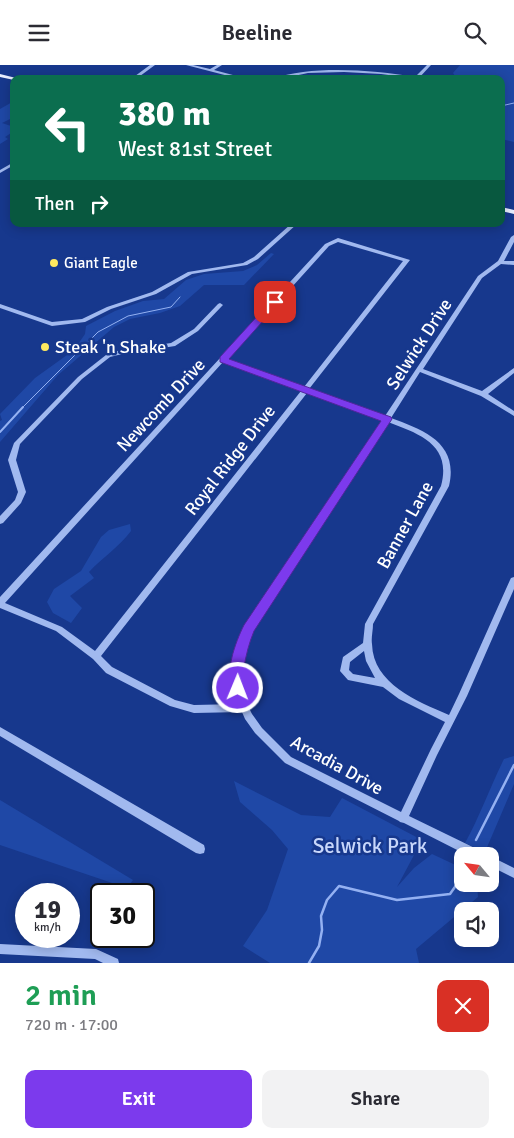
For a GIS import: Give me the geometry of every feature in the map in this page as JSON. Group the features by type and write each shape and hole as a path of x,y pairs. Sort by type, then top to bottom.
{"street":[{"path":"139,75 153,65"},
{"path":"188,65 230,75"},
{"path":"211,70 220,65"},
{"path":"418,75 429,65"},
{"path":"297,75 338,71 398,75"},
{"path":"0,305 52,324 76,323 109,308 154,293 190,273 245,264 256,258 286,227"},
{"name":"Selwick Drive","path":"242,708 237,670 241,649 248,629 480,277 500,263 514,237"},
{"name":"Newcomb Drive","path":"0,603 327,245 338,240 406,260"},
{"name":"Royal Ridge Drive","path":"96,656 406,260"},
{"path":"500,263 514,263"},
{"path":"0,521 18,501 22,492 12,460 17,443 80,377 108,356 172,345 196,330 220,305"},
{"name":"Banner Lane","path":"223,360 414,429 432,439 445,456 449,472 445,486 369,624 366,646"},
{"path":"420,370 483,395 514,414"},
{"path":"483,395 514,370"},
{"path":"403,819 451,720 514,580"},
{"path":"0,603 59,629 96,656 109,669 173,703 194,709 242,708"},
{"path":"383,683 372,665 366,646 346,660 344,671 351,677 383,683 405,698 451,720"},
{"name":"Arcadia Drive","path":"242,708 272,746 288,760 461,847"},
{"path":"0,731 200,849"},
{"path":"499,866 514,873"},
{"path":"0,949 96,954 114,963"}],"green space":[{"path":"460,65 514,65 514,142 505,140 505,75 454,75 453,73"},
{"path":"10,103 10,119 2,123 10,126 10,134 5,137 8,139 0,144 0,109"},
{"path":"271,253 274,254 244,285 204,285 180,306 160,313 130,319 114,327 58,375 0,442 0,421 2,420 0,414 35,378 74,350 85,334 86,326 115,311 143,301 164,299 186,280 204,274 243,271 257,265"},
{"path":"130,524 131,531 126,537 89,572 94,578 70,596 82,608 71,623 53,613 47,602 54,589 81,571 101,537 109,530"},
{"path":"514,756 514,784 487,847 474,847 465,843 504,759"},
{"name":"Selwick Park","path":"234,781 301,815 330,817 342,798 422,840 397,887 414,868 432,854 454,864 454,893 478,893 478,897 472,902 454,902 454,917 416,949 419,963 270,963 243,946 267,910 288,849 272,830 240,802"},
{"path":"0,800 133,880 131,883 112,883 0,845"}],"waterway":[{"path":"505,105 514,103"},
{"path":"23,407 98,332 128,316 171,307 180,297"},
{"path":"0,432 23,407"},
{"path":"476,840 514,765"},
{"path":"309,963 319,946 322,930 321,916 327,900 339,886 397,900 450,894 454,888"}],"place":[{"name":"Giant Eagle","path":"54,263"},
{"name":"Steak 'n Shake","path":"45,347"}],"route":[{"path":"238,688 237,670 241,649 248,629 387,419 223,360 275,302"}]}
